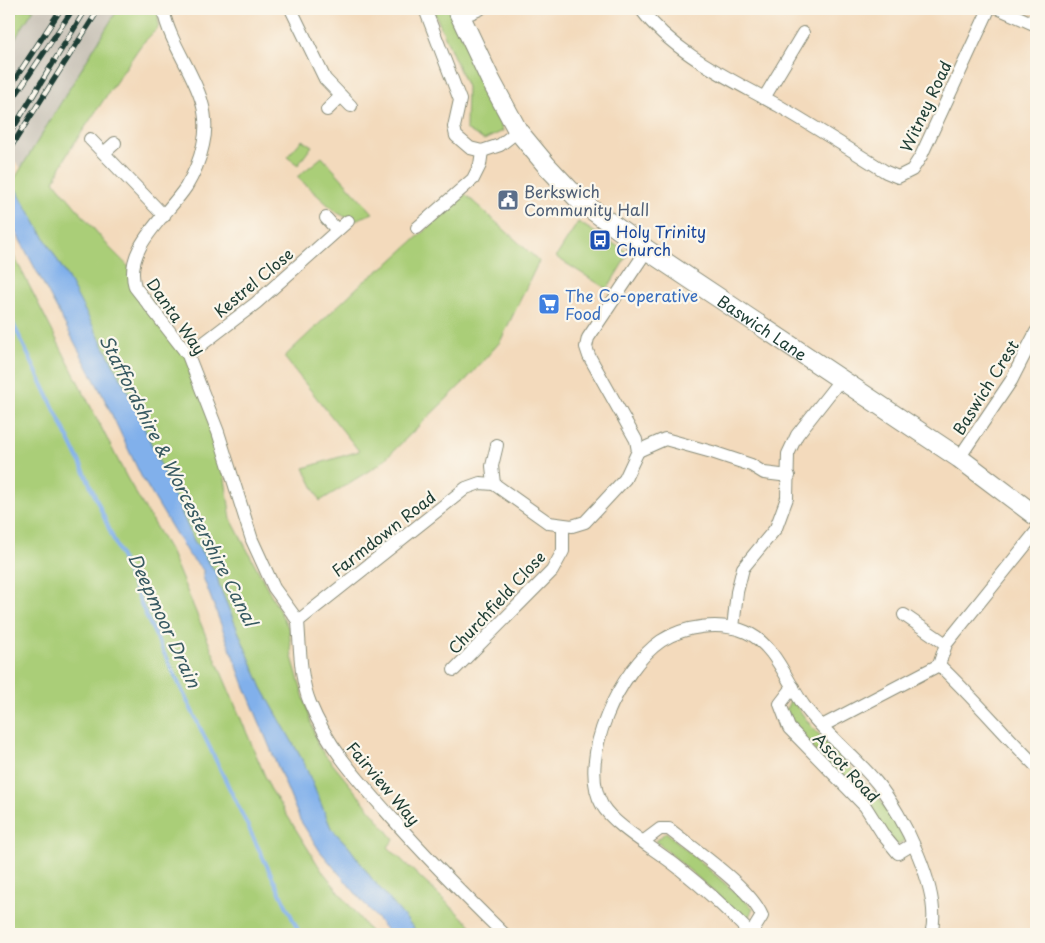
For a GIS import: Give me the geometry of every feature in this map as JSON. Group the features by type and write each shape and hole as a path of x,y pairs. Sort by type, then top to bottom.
{"street":[{"name":"Danta Way","path":"163,9 167,29 201,94 205,121 204,143 197,165 187,185 140,246 133,260 131,275 135,287 188,356 218,432 252,540 274,588 298,621"},
{"path":"291,9 314,60 325,79 351,106"},
{"path":"425,9 460,100 455,122 456,136 470,148 482,151 500,145 518,131"},
{"path":"459,13 480,9"},
{"name":"Witney Road","path":"641,9 668,39 886,172 898,177 912,170 921,156 989,9"},
{"path":"1000,9 1036,25"},
{"name":"Baswich Lane","path":"459,13 494,87 518,131 580,201 646,250 958,458 1036,516"},
{"path":"764,98 803,34"},
{"path":"327,110 341,96"},
{"path":"90,139 164,216"},
{"path":"104,153 115,143"},
{"path":"417,228 473,179 480,165 482,151"},
{"path":"326,218 338,230"},
{"name":"Kestrel Close","path":"188,356 256,303 348,221"},
{"path":"497,445 492,466 494,484 549,523 563,526 585,522 625,479 638,451 636,440 589,356 586,347 588,338 646,250"},
{"name":"Baswich Crest","path":"958,458 1012,381 1036,332"},
{"path":"733,628 737,592 743,568 776,528 788,498 788,454 797,435 841,379"},
{"path":"638,451 665,440 712,452 751,466 764,473 788,476"},
{"name":"Farmdown Road","path":"298,621 466,488 480,483 494,484"},
{"name":"Churchfield Close","path":"454,670 552,571 563,551 563,526"},
{"path":"822,726 939,665 946,644 1036,532"},
{"path":"904,615 946,644"},
{"name":"Fairview Way","path":"298,621 302,668 309,701 321,728 337,753 357,779 443,876 504,934"},
{"name":"Ascot Road","path":"644,841 660,829 669,829 720,870 757,905 762,916 751,934 681,869 618,823 602,805 594,781 596,751 604,724 620,691 638,664 660,642 683,630 707,627 733,628 748,632 774,656 805,707 877,783 890,801 913,844 932,900 931,934"},
{"path":"939,665 975,698 1000,729 1036,766"},
{"name":"Ascot Road","path":"793,687 780,704 789,728 865,806 884,836 898,853 913,844"}],"shaded area":[{"path":"9,9 118,9 22,169 11,157 9,160"}],"green space":[{"path":"19,9 34,9 9,48 9,23"},
{"path":"118,9 159,9 158,28 141,45 69,151 54,181 109,247 128,266 188,355 218,432 231,519 289,629 292,657 318,746 394,839 388,847 480,934 419,934 372,879 349,847 331,828 304,763 262,688 220,588 216,573 194,541 65,273 12,183"},
{"path":"433,9 449,9 485,82 503,131 484,140 466,129 467,87"},
{"path":"302,140 312,146 298,165 287,157"},
{"path":"322,157 373,213 353,221 336,212 297,177"},
{"path":"465,194 539,261 500,342 466,380 380,464 320,501 304,468 359,451 284,357 362,283 390,262"},
{"path":"578,222 629,253 607,289 556,257"},
{"path":"9,246 127,478 171,553 270,788 320,868 372,934 9,934"},
{"path":"791,699 812,727 879,798 905,840 897,845 797,730 786,709"},
{"path":"666,832 753,908 747,921 656,841"}],"water":[{"path":"9,177 65,273 131,398 194,541 216,573 220,588 262,688 304,763 331,828 349,847 372,879 419,934 390,934 320,851 300,820 244,685 203,577 203,570 188,554 141,476 102,394 11,223 9,218"}],"waterway":[{"name":"Deepmoor Drain","path":"9,315 86,475 148,620 300,934"}],"railway":[{"path":"9,88 61,9"},
{"path":"9,105 73,9"},
{"path":"9,135 86,9"},
{"path":"9,150 99,9"}],"place":[{"name":"Berkswich Community Hall","path":"508,200"},
{"name":"Holy Trinity Church","path":"600,240"},
{"name":"The Co-operative Food","path":"549,304"}],"water label":[{"name":"Staffordshire & Worcestershire Canal","path":"179,480"}]}
